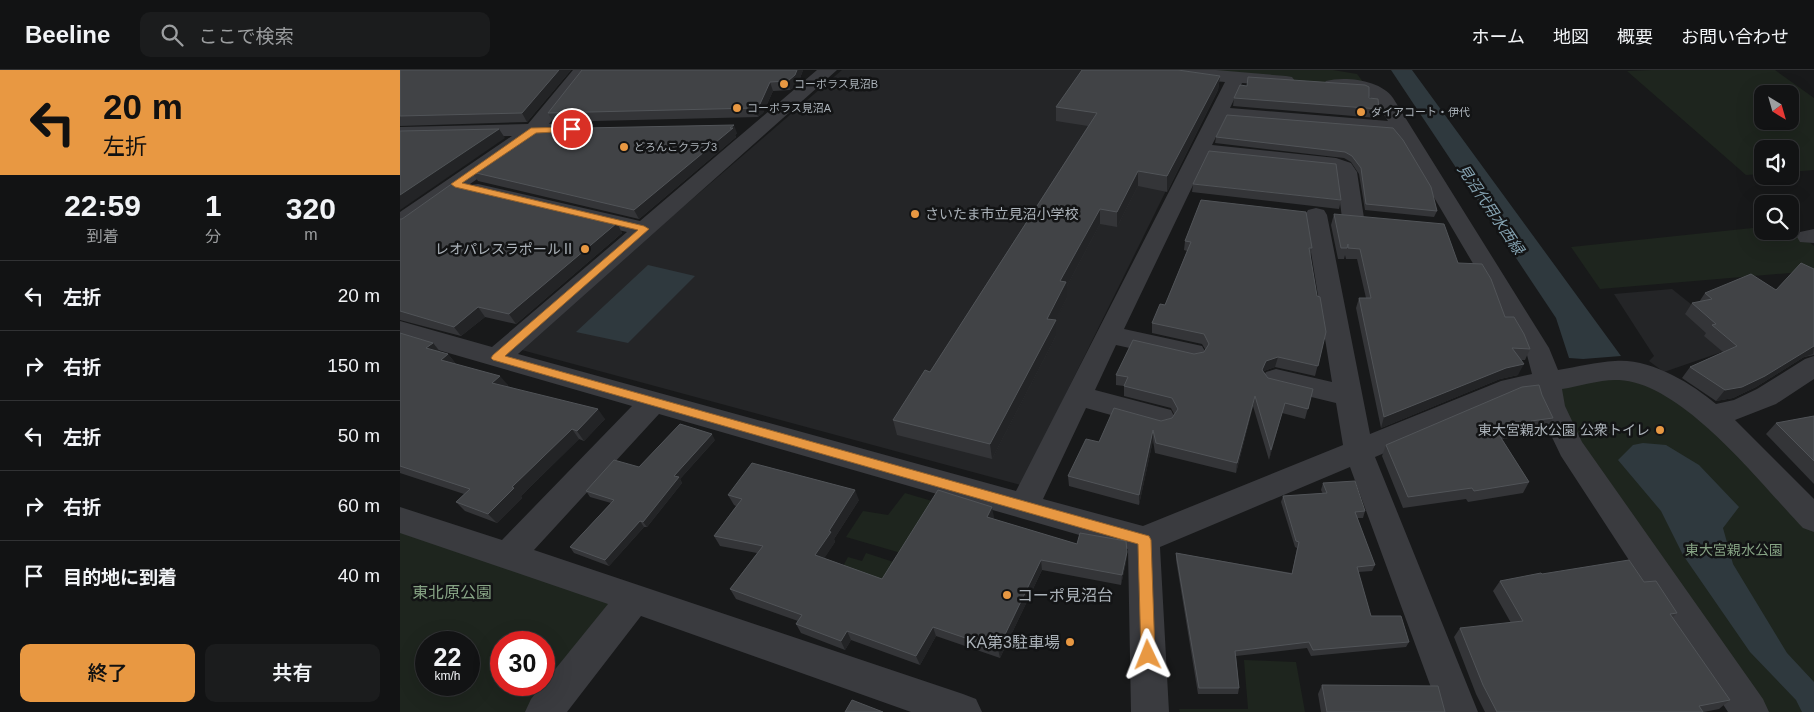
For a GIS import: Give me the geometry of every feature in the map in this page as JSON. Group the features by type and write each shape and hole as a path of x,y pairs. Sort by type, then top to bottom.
{"street":[{"path":"400,222 534,130 582,70"},
{"path":"497,358 828,70"},
{"path":"1148,70 1367,87 1384,98 1540,356 1555,418 1571,448 1750,712"},
{"path":"1353,70 1367,87"},
{"path":"1024,506 1109,335 1186,200 1200,150 1236,77"},
{"path":"1219,113 1402,128"},
{"path":"736,125 765,124"},
{"path":"400,133 592,129"},
{"path":"1200,150 1336,164 1344,167 1347,172 1362,219 1307,214 1358,450 1459,712"},
{"path":"455,184 644,229"},
{"path":"1435,225 1463,228"},
{"path":"400,330 1144,540 1511,388 1617,370 1637,372 1676,390 1713,415 1814,519"},
{"path":"1109,335 1193,353"},
{"path":"1713,415 1738,411 1765,399 1814,366"},
{"path":"1276,379 1347,396"},
{"path":"1078,396 1161,418"},
{"path":"508,556 654,402"},
{"path":"400,520 634,598 963,712"},
{"path":"1144,540 1150,712"},
{"path":"544,712 634,598"}],"shaded area":[{"name":"さいたま市立見沼小学校","path":"842,70 1119,70 1221,79 1021,485 518,349"},
{"path":"1672,289 1742,345 1664,372 1649,361 1654,356 1614,294"}],"green space":[{"path":"1148,70 1333,70 1357,74 1367,87"},
{"path":"1775,70 1796,85 1754,85 1754,130 1799,130 1799,87 1814,98 1814,170 1799,171 1799,140 1754,140 1754,174 1746,175 1627,71"},
{"path":"1754,228 1754,240 1799,240 1799,234 1814,246 1814,271 1600,289 1571,247"},
{"name":"東大宮親水公園","path":"1648,376 1814,519 1814,712 1750,712 1641,554 1546,381"},
{"path":"905,493 932,501 901,553 846,537 863,511 888,515"},
{"name":"東北原公園","path":"400,520 634,598 544,712 400,712"},
{"path":"866,553 912,568 901,584 842,568 848,557 862,561"},
{"path":"1244,660 1296,662 1305,712 1180,712 1179,709 1248,709"}],"water":[{"name":"見沼代用水西緑","path":"1391,70 1412,70 1621,356 1583,359 1569,358 1556,318"},
{"path":"648,265 695,276 628,343 576,332"},
{"path":"1643,443 1666,445 1699,465 1739,507 1723,528 1733,564 1787,653 1814,682 1814,712 1802,712 1796,700 1750,652 1683,555 1661,511 1618,460 1633,445"}],"building":[{"path":"400,70 559,70 522,113 400,116"},
{"path":"582,70 797,70 795,75 788,81 770,82 760,104 755,108 548,113"},
{"path":"1082,70 1178,70 1220,76 1167,176 1138,171 1117,212 1100,209 1060,281 1066,282 1047,319 1056,320 990,444 893,420 925,370 930,372 1097,113 1056,107"},
{"path":"1248,77 1365,85 1369,87 1369,98 1378,99 1379,109 1234,98 1240,85 1247,86"},
{"path":"1227,115 1393,128 1403,140 1431,187 1437,211 1366,204 1361,168 1352,156 1345,152 1216,137"},
{"path":"734,125 730,128 733,128 634,210 472,172 535,129"},
{"path":"499,129 400,195 400,131"},
{"path":"1209,151 1336,164 1341,200 1193,184"},
{"path":"453,183 617,223 509,314 478,307 454,327 400,311 400,219"},
{"path":"1201,200 1306,212 1312,248 1309,248 1317,296 1320,297 1326,332 1318,366 1278,357 1266,361 1262,370 1268,378 1313,389 1308,409 1285,403 1271,450 1255,396 1237,463 1156,443 1153,430 1139,495 1068,476 1086,439 1099,442 1114,408 1161,421 1172,418 1178,409 1172,398 1124,386 1128,377 1116,375 1133,340 1194,354 1204,352 1209,344 1204,334 1152,323 1160,304 1165,305 1191,242 1185,241"},
{"path":"1334,214 1444,224 1458,263 1482,264 1491,279 1505,317 1514,317 1524,334 1530,349 1512,348 1524,364 1506,368 1384,417 1359,298 1371,298 1360,249 1348,248 1348,244 1347,248 1341,248"},
{"path":"1801,263 1814,269 1814,346 1765,376 1742,387 1725,390 1690,367 1737,346 1712,325 1716,324 1692,303 1712,299 1705,293 1751,274 1776,290"},
{"path":"400,333 433,343 426,348 448,354 441,360 500,376 492,383 598,409 577,431 572,429 512,487 514,488 488,514 456,502 470,489 400,466"},
{"path":"1539,385 1553,418 1531,421 1534,425 1496,430 1529,482 1474,491 1472,488 1408,497 1386,445 1522,387"},
{"path":"1814,416 1814,461 1776,423"},
{"path":"680,424 712,434 674,476 679,477 643,522 640,521 605,560 570,547 614,500 586,491 614,460 639,467"},
{"path":"752,463 855,490 829,531 831,532 815,555 882,579 938,490 992,507 987,517 1077,544 1080,533 1126,541 1127,552 1122,575 1041,560 998,649 933,627 916,656 847,631 841,641 796,624 802,615 730,589 763,546 714,536 742,499 728,495"},
{"path":"1355,481 1365,511 1355,512 1375,565 1357,567 1371,616 1401,616 1409,642 1313,650 1309,642 1235,651 1239,688 1199,688 1176,553 1292,574 1299,542 1296,541 1283,496 1327,493 1323,483"},
{"path":"1629,560 1644,582 1656,581 1677,613 1670,614 1730,700 1699,706 1703,712 1497,712 1483,685 1460,628 1523,621 1500,581"},
{"path":"1322,685 1438,686 1445,712 1327,712"},
{"path":"852,700 883,712 845,712"}],"place":[{"name":"コーポラス見沼B","path":"784,84"},
{"name":"コーポラス見沼A","path":"737,108"},
{"name":"ダイアコート・伊代","path":"1361,112"},
{"name":"どろんこクラブ3","path":"624,147"},
{"name":"さいたま市立見沼小学校","path":"915,214"},
{"name":"レオパレスラポールⅡ","path":"585,249"},
{"name":"東大宮親水公園 公衆トイレ","path":"1660,430"},
{"name":"コーポ見沼台","path":"1007,595"},
{"name":"KA第3駐車場","path":"1070,642"}],"route":[{"path":"572,129 534,130 455,184 644,229 497,358 1144,540 1148,655"}]}
